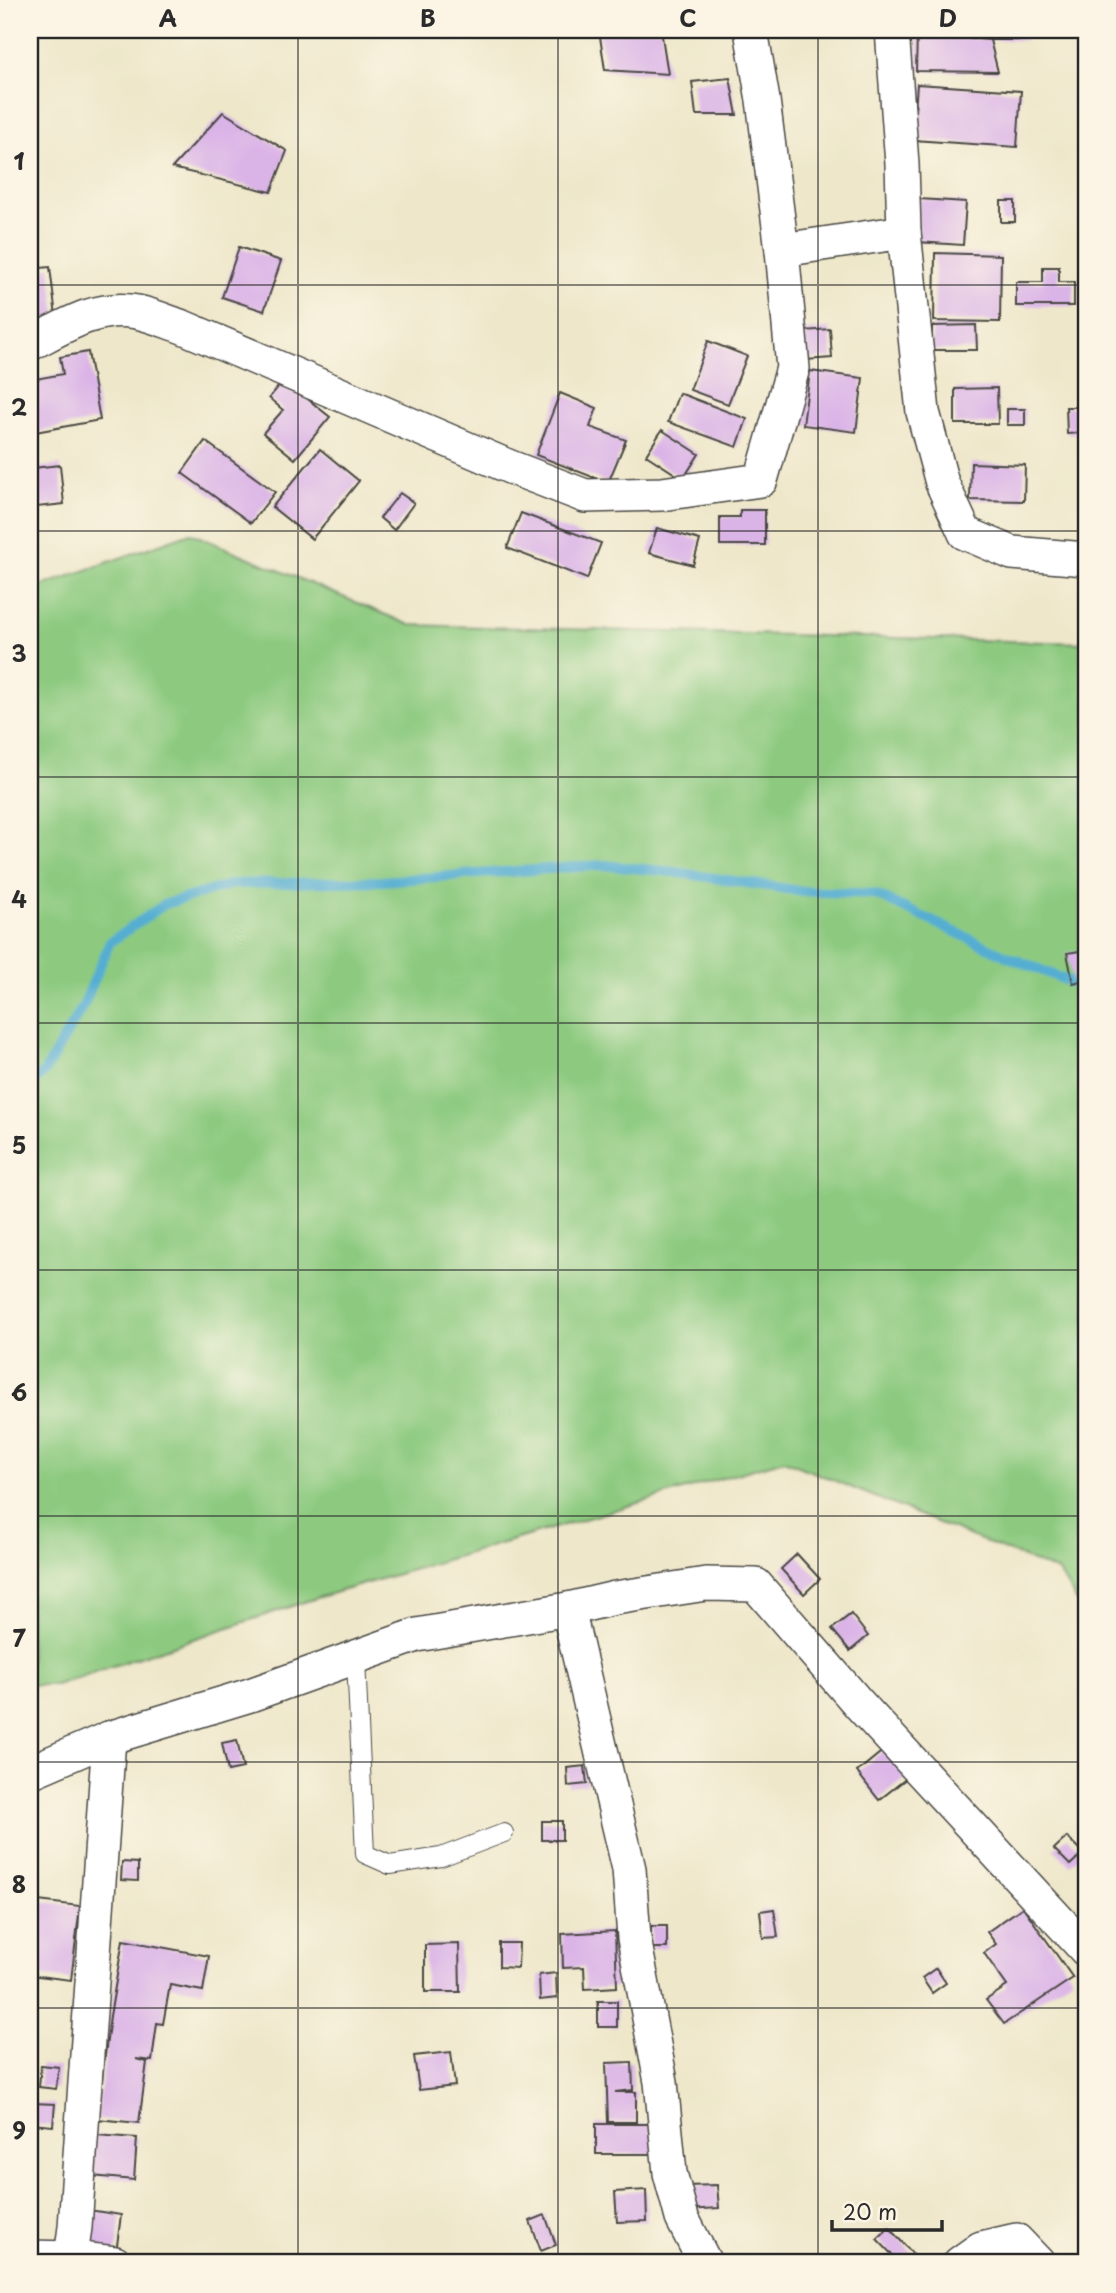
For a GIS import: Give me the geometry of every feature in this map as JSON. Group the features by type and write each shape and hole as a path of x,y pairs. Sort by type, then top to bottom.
{"street":[{"path":"30,344 76,320 104,311 135,312 183,327 510,467 585,496 662,494 761,480 793,368 782,250 763,100 751,30"},
{"path":"892,30 904,232 923,412 942,484 965,533 1012,552 1086,559"},
{"path":"782,250 904,232"},
{"path":"30,1772 109,1738 250,1695 417,1635 706,1584 756,1585 859,1704 1086,1950"},
{"path":"568,1609 629,1869 634,1938 661,2082 670,2173 682,2218 705,2263"},
{"path":"71,2258 109,1738"},
{"path":"960,2263 981,2248 1016,2240 1038,2263"},
{"path":"30,2257 115,2263"}],"lane":[{"path":"356,1658 365,1854 390,1865 442,1857 504,1833"}],"green space":[{"path":"190,533 410,625 1086,643 1086,1617 1059,1572 784,1460 310,1600 56,1685 30,1685 30,590"}],"building":[{"path":"599,30 661,30 668,74 605,70"},
{"path":"992,30 1028,30 1025,40 990,40"},
{"path":"917,34 990,40 998,72 916,71"},
{"path":"730,78 737,115 696,115 692,82"},
{"path":"917,84 1021,91 1017,147 913,140"},
{"path":"223,112 287,151 271,192 172,168"},
{"path":"919,199 966,202 963,245 917,242"},
{"path":"1001,201 1015,201 1015,222 1001,222"},
{"path":"239,247 281,261 264,311 222,297"},
{"path":"935,253 1001,255 1000,322 934,321"},
{"path":"50,267 57,325 30,329 30,269"},
{"path":"1043,267 1059,267 1059,282 1074,282 1074,306 1016,306 1016,282 1043,282"},
{"path":"976,325 977,350 932,350 932,326"},
{"path":"830,329 832,358 806,360 804,331"},
{"path":"708,341 747,356 728,404 690,390"},
{"path":"88,352 100,420 30,433 30,380 63,374 60,357"},
{"path":"810,371 863,378 856,432 803,425"},
{"path":"284,380 330,417 295,459 263,433 283,410 269,398"},
{"path":"997,388 998,424 955,424 955,389"},
{"path":"560,393 597,408 590,427 626,440 608,483 536,455"},
{"path":"679,393 747,419 737,447 668,422"},
{"path":"1066,407 1079,407 1080,433 1067,434"},
{"path":"1007,409 1025,409 1025,425 1007,425"},
{"path":"662,430 699,454 683,479 646,455"},
{"path":"205,441 275,492 251,523 182,473"},
{"path":"320,449 359,481 312,539 272,507"},
{"path":"971,463 1025,465 1024,501 970,500"},
{"path":"60,465 64,504 37,507 33,468"},
{"path":"400,493 414,503 394,530 380,518"},
{"path":"740,510 765,510 765,545 720,545 720,517 740,517"},
{"path":"521,513 601,543 587,579 507,548"},
{"path":"657,528 700,540 693,565 649,553"},
{"path":"1086,950 1086,980 1073,983 1067,953"},
{"path":"797,1554 820,1579 804,1594 781,1569"},
{"path":"851,1614 868,1636 850,1651 832,1629"},
{"path":"237,1740 243,1768 228,1771 222,1743"},
{"path":"885,1749 908,1777 879,1800 857,1772"},
{"path":"585,1766 587,1784 568,1786 567,1768"},
{"path":"542,1821 562,1821 562,1840 542,1840"},
{"path":"1067,1837 1083,1853 1070,1865 1054,1849"},
{"path":"122,1862 138,1863 138,1881 121,1880"},
{"path":"30,1900 80,1906 71,1980 30,1975"},
{"path":"1023,1907 1073,1978 1004,2024 986,2000 1007,1986 984,1953 996,1944 987,1932"},
{"path":"774,1909 778,1937 763,1938 760,1911"},
{"path":"651,1926 667,1926 667,1948 651,1948"},
{"path":"615,1931 617,1987 585,1989 584,1967 563,1968 562,1934"},
{"path":"123,1940 209,1956 203,1991 170,1985 163,2024 157,2023 152,2061 136,2059 147,2062 139,2123 97,2119"},
{"path":"499,1943 519,1943 518,1968 499,1967"},
{"path":"459,1944 460,1992 425,1992 425,1945"},
{"path":"936,1968 946,1983 932,1993 922,1978"},
{"path":"556,1973 557,1998 540,2000 539,1975"},
{"path":"598,2001 617,2001 617,2027 598,2027"},
{"path":"451,2052 455,2086 419,2090 414,2056"},
{"path":"632,2062 633,2090 615,2092 636,2092 636,2122 608,2122 606,2063"},
{"path":"41,2065 59,2067 56,2089 39,2087"},
{"path":"33,2103 55,2104 53,2126 31,2124"},
{"path":"596,2124 656,2124 656,2154 596,2154"},
{"path":"95,2135 137,2138 134,2180 92,2176"},
{"path":"717,2185 719,2208 686,2210 685,2186"},
{"path":"646,2190 647,2221 617,2222 615,2192"},
{"path":"89,2210 121,2215 116,2253 84,2249"},
{"path":"545,2215 556,2245 541,2251 530,2221"},
{"path":"889,2228 914,2255 905,2263 900,2263 877,2239"}],"waterway":[{"path":"30,1086 45,1071 84,1004 110,942 165,904 233,884 382,881 603,865 674,872 800,891 874,894 1011,958 1073,983 1086,993"}]}
